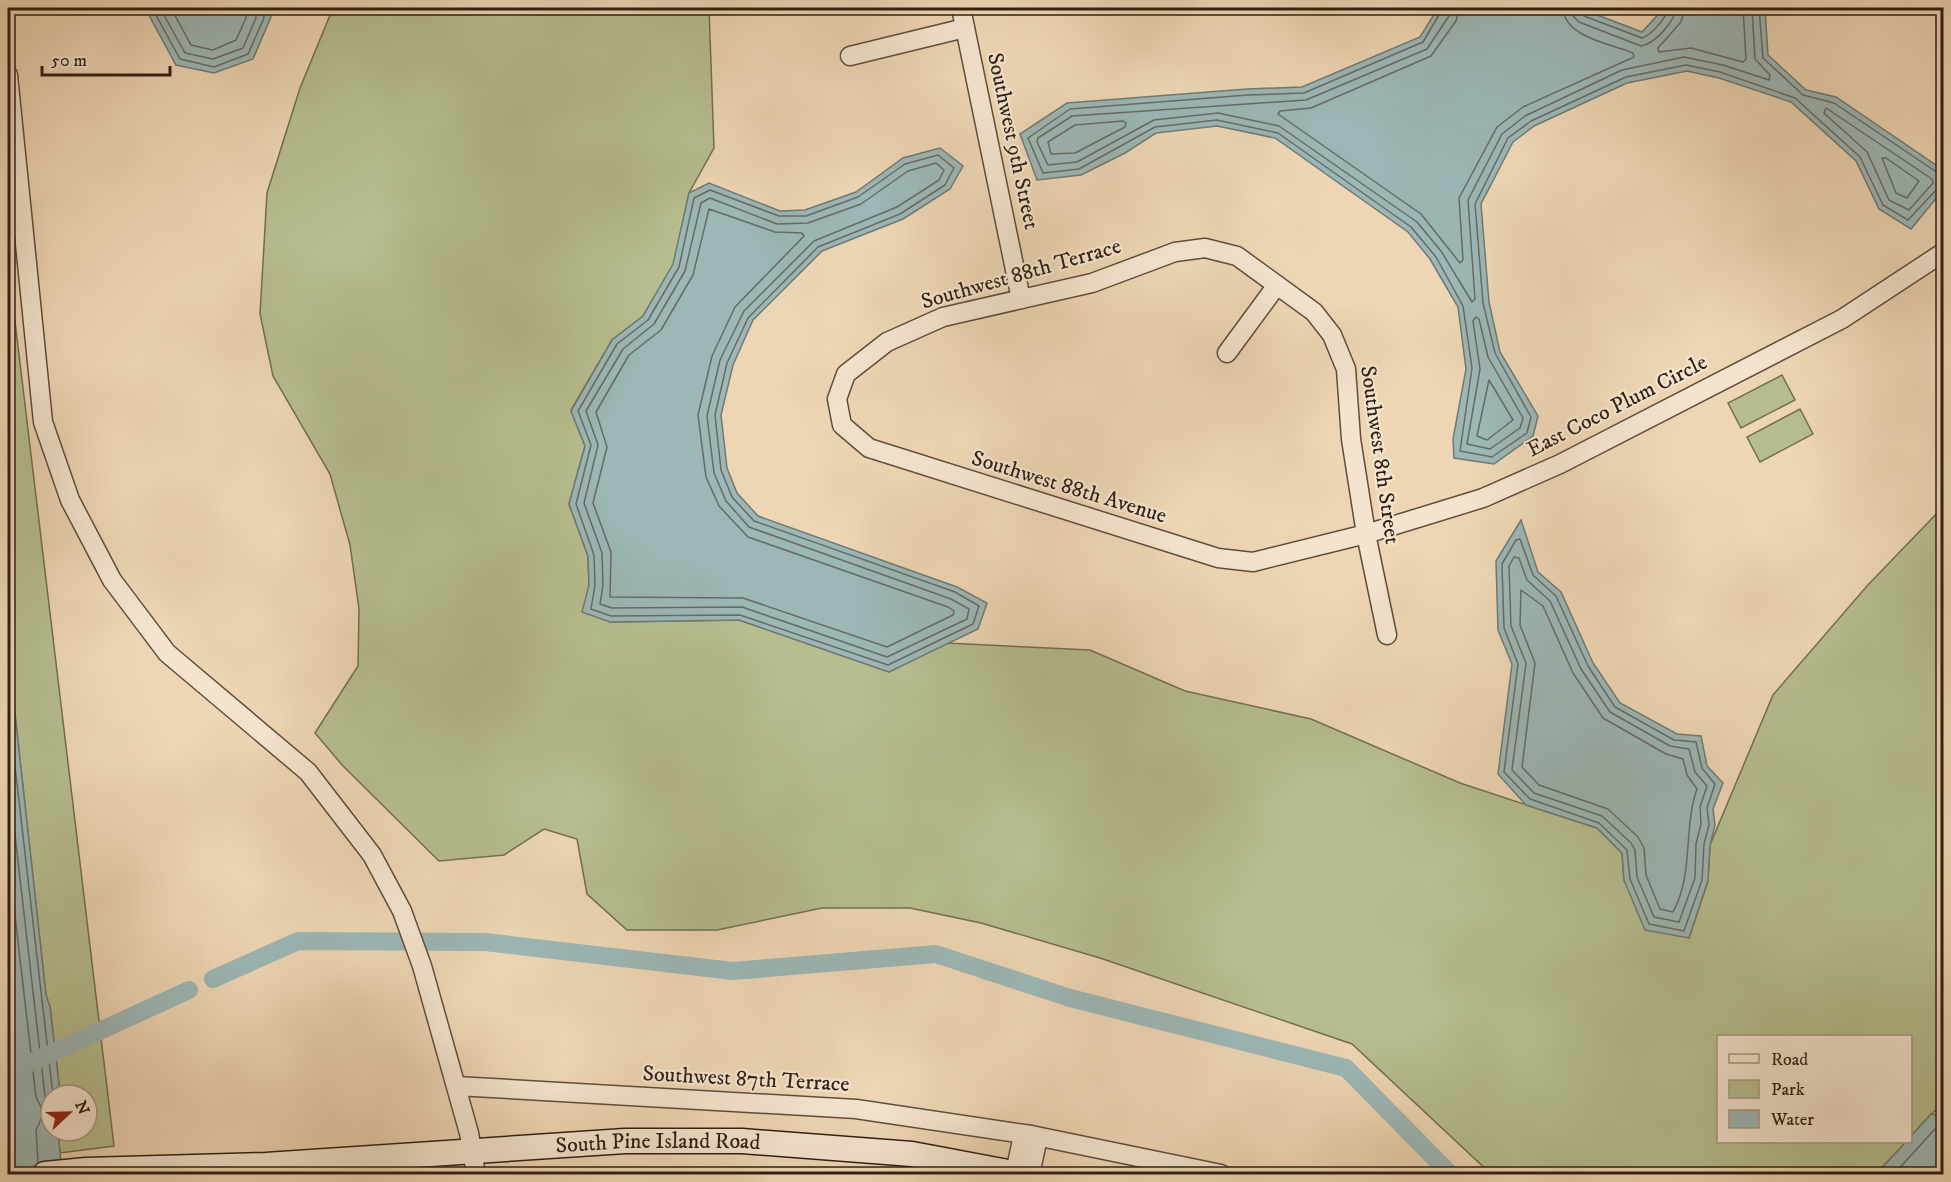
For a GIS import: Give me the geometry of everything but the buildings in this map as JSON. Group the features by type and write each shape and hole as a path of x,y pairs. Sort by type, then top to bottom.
{"main road":[{"name":"South Pine Island Road","path":"45,1174 86,1170 475,1164 625,1142 742,1141 912,1154 1018,1174"}],"street":[{"name":"Southwest 9th Street","path":"961,8 1022,299"},
{"path":"850,56 965,28"},
{"path":"8,75 43,422 70,501 112,580 167,653 308,772 372,855 402,912 423,966 475,1164"},
{"name":"Southwest 88th Terrace","path":"842,425 837,399 846,374 887,342 943,317 1092,283 1174,252 1205,248 1237,256"},
{"name":"East Coco Plum Circle","path":"1291,553 1366,534 1483,498 1560,464 1842,319 1944,252"},
{"name":"Southwest 8th Street","path":"1237,256 1314,312 1332,335 1346,369 1351,439 1366,534 1387,635"},
{"path":"1227,353 1277,285"},
{"name":"Southwest 88th Avenue","path":"842,425 869,448 1218,558 1253,562 1291,553"},
{"name":"Southwest 87th Terrace","path":"456,1086 856,1108 1031,1135 1221,1174"},
{"path":"1025,1174 1031,1170 1037,1142 1031,1135"}],"green space":[{"path":"333,8 709,8 714,148 689,193 674,264 643,316 612,340 571,410 585,446 569,504 588,556 589,585 610,622 739,620 889,672 946,643 1090,650 1185,691 1311,719 1460,783 1597,828 1622,853 1624,881 1689,938 1708,881 1710,845 1773,695 1867,586 1943,507 1943,1105 1931,1114 1912,1135 1912,1035 1717,1035 1717,1143 1905,1143 1876,1174 1491,1174 1352,1044 1100,958 981,923 910,908 822,908 717,930 627,930 587,894 577,839 544,829 504,855 439,861 343,766 315,733 358,666 359,609 350,545 330,474 273,376 260,314 267,193 300,88"},
{"path":"8,263 114,1146 60,1153 59,1143 99,1143 99,1083 59,1083 50,1007 46,995 8,651"},
{"path":"1782,375 1795,400 1741,428 1728,403"},
{"path":"1800,409 1813,434 1760,462 1747,437"}],"water":[{"path":"145,8 267,8 271,17 253,59 214,73 176,65"},
{"path":"1438,8 1579,8 1642,32 1664,8 1765,8 1768,55 1806,90 1836,97 1943,170 1943,190 1911,229 1879,209 1856,161 1791,102 1719,78 1687,71 1627,83 1534,126 1513,142 1481,204 1489,302 1500,352 1538,416 1533,436 1494,464 1454,458 1453,439 1466,369 1458,307 1430,259 1408,232 1275,138 1217,126 1156,133 1125,153 1081,175 1037,180 1020,134 1067,103 1302,87 1420,37"},
{"path":"940,148 963,166 950,189 903,219 822,251 753,320 733,365 721,415 727,468 737,493 758,516 957,587 987,603 978,629 889,672 739,620 610,622 582,612 589,585 588,556 569,504 585,446 571,411 612,340 643,316 673,264 689,193 709,183 780,211 805,210 856,192 903,158"},
{"path":"1521,520 1538,572 1561,592 1593,663 1620,703 1677,734 1701,736 1707,766 1723,783 1713,809 1715,825 1710,845 1708,880 1689,938 1645,930 1624,880 1622,853 1597,828 1526,805 1498,774 1512,664 1498,630 1496,561"},
{"path":"8,651 46,995 50,1007 59,1083 39,1083 39,1143 59,1143 62,1174 8,1174"},
{"path":"1931,1114 1943,1116 1943,1174 1876,1174 1905,1143 1912,1143 1912,1135"}],"waterway":[{"path":"213,979 298,941 485,942 733,971 936,954 1070,998 1346,1068 1450,1174"},
{"path":"8,1073 189,990"}]}
